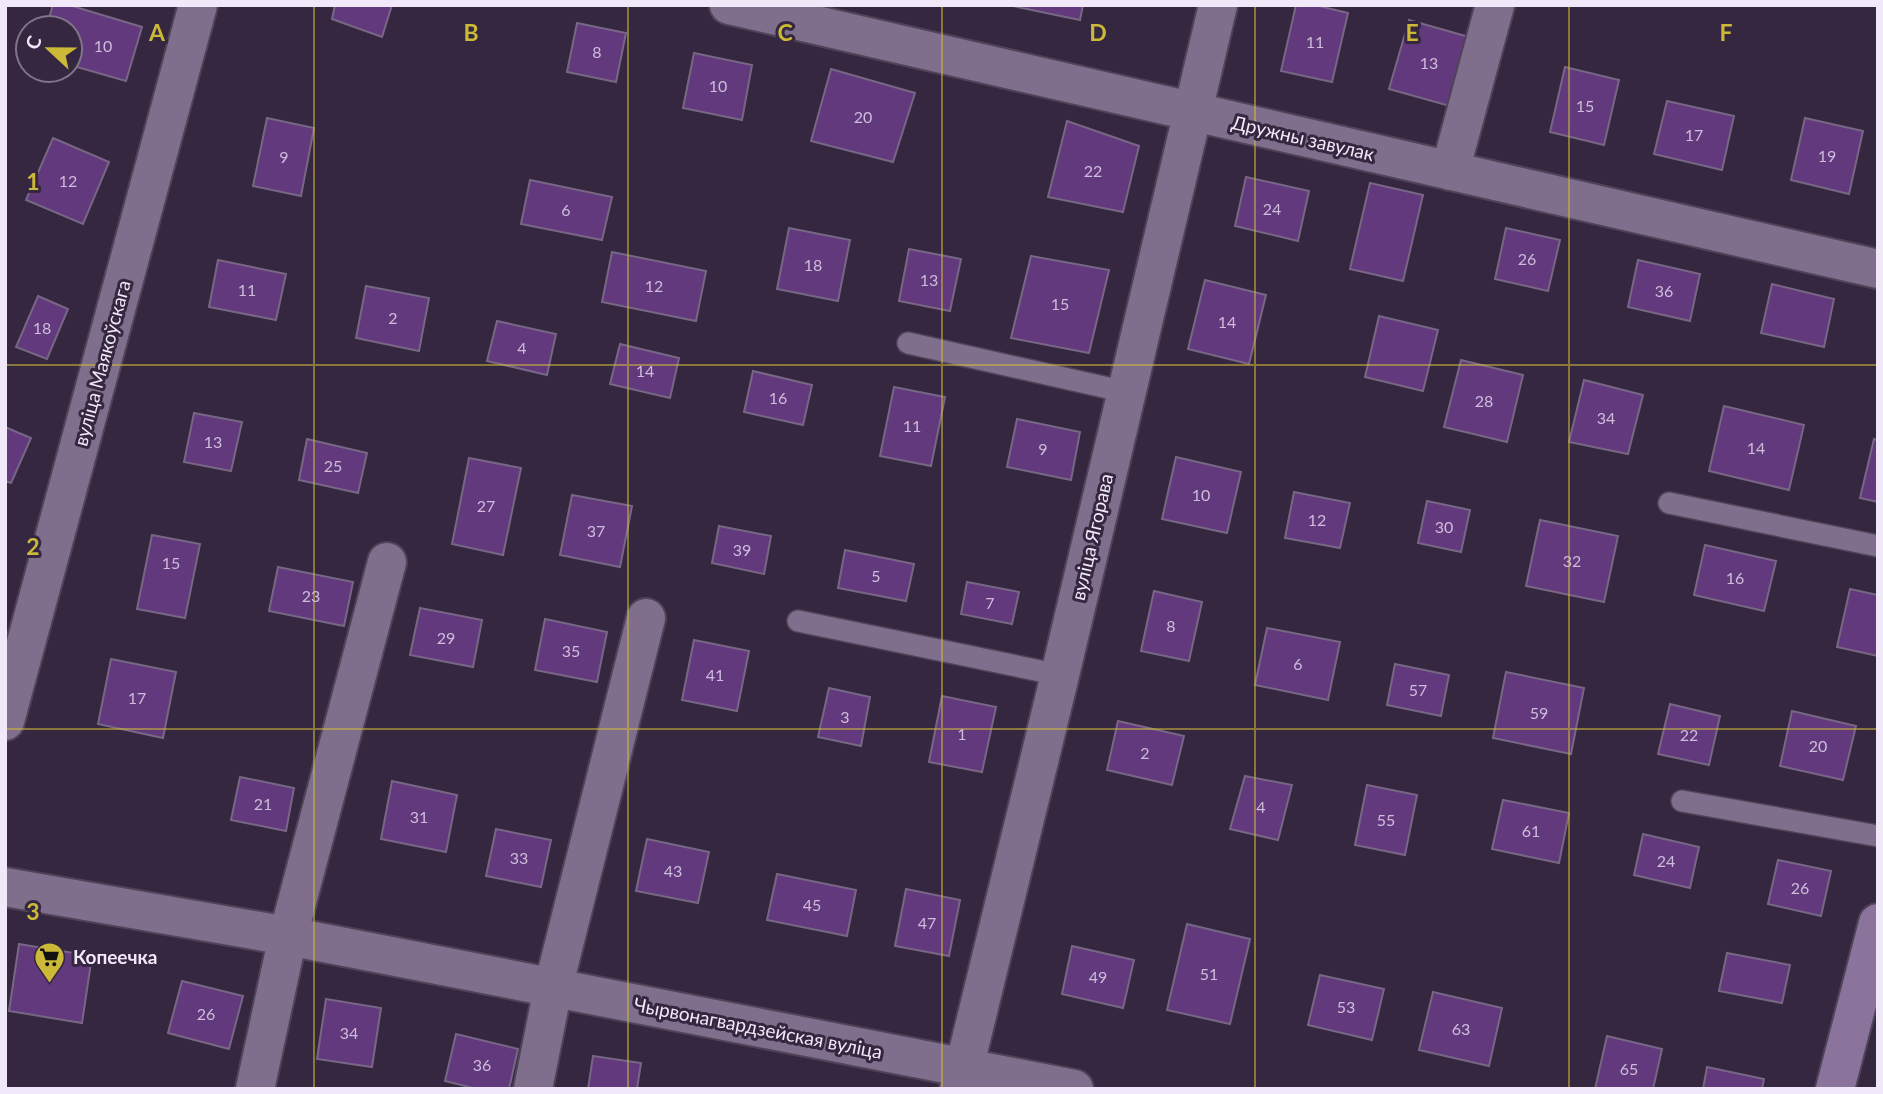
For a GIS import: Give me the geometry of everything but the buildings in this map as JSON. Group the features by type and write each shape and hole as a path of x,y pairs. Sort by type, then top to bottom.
{"main road":[{"path":"1835,1089 1878,923"}],"street":[{"name":"вуліца Маякоўскага","path":"5,721 198,5"},
{"name":"Дружны завулак","path":"729,5 1878,269"},
{"name":"вуліца Ягорава","path":"961,1078 1060,675 1218,5"},
{"path":"1450,172 1495,5"},
{"path":"255,1089 288,936 387,562"},
{"path":"533,1089 553,988 646,618"},
{"name":"Чырвонагвардзейская вуліца","path":"5,887 288,936 553,988 961,1078 1074,1089"}],"lane":[{"path":"908,343 1126,392"},
{"path":"1669,503 1878,546"},
{"path":"798,621 1060,675"},
{"path":"1682,801 1878,836"}],"place":[{"name":"Копеечка","path":"50,984"}]}
